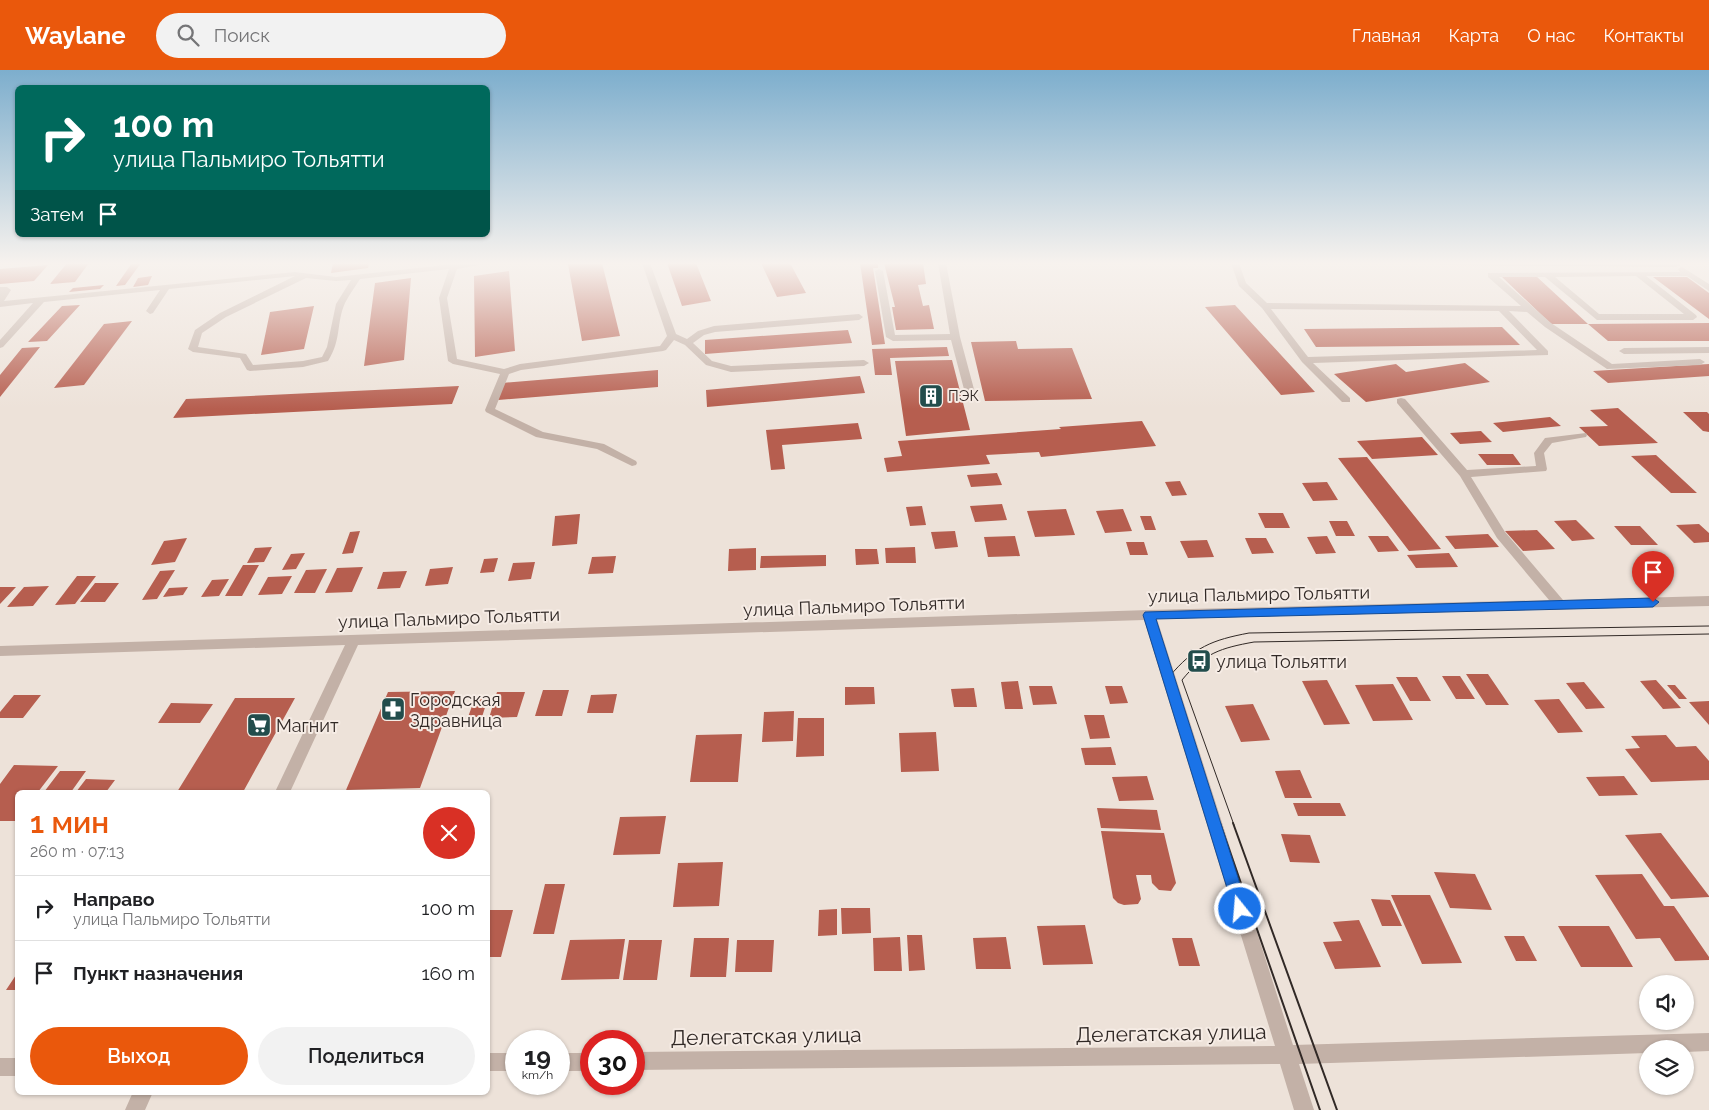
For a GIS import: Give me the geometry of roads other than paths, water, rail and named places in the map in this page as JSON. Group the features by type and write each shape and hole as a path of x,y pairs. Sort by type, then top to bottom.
{"street":[{"path":"0,345 31,312"},
{"path":"230,312 198,332 193,348 243,356 250,368 302,364 324,359 332,347 339,312"},
{"path":"445,312 453,361 505,372 520,367 664,348 672,336"},
{"path":"663,312 672,336 688,343 709,363 730,369 864,363"},
{"path":"886,312 891,337 955,337"},
{"path":"950,312 970,394"},
{"path":"1269,312 1305,360 1346,400"},
{"path":"1305,360 1546,353 1505,312"},
{"path":"1532,312 1548,325 1610,367"},
{"path":"1591,312 1597,317 1693,317 1686,312"},
{"path":"688,343 701,333 714,329 859,317"},
{"path":"1624,351 1709,350"},
{"path":"1594,368 1700,362"},
{"path":"505,372 490,410 540,435 600,446 632,463"},
{"path":"1401,401 1464,474 1501,535 1560,605"},
{"path":"1464,474 1542,469 1539,453 1549,440 1582,435"},
{"name":"улица Пальмиро Тольятти","path":"0,651 1149,615 1709,601"},
{"path":"1149,615 1304,1110"},
{"path":"284,790 354,640"},
{"name":"Делегатская улица","path":"645,1061 1286,1055 1709,1042"},
{"path":"490,1062 505,1062"},
{"path":"0,1067 15,1067"},
{"path":"135,1110 142,1095"}],"tram line":[{"path":"1220,825 1169,677 1187,658 1204,646 1249,633 1709,626"},
{"path":"1234,825 1182,680 1198,664 1214,653 1254,642 1709,634"},
{"path":"1220,823 1320,1110"},
{"path":"1233,823 1337,1110"}],"place":[{"name":"ПЭК","path":"931,396"},
{"name":"улица Тольятти","path":"1199,661"},
{"name":"Городская Здравница","path":"393,709"},
{"name":"Магнит","path":"259,725"}]}
